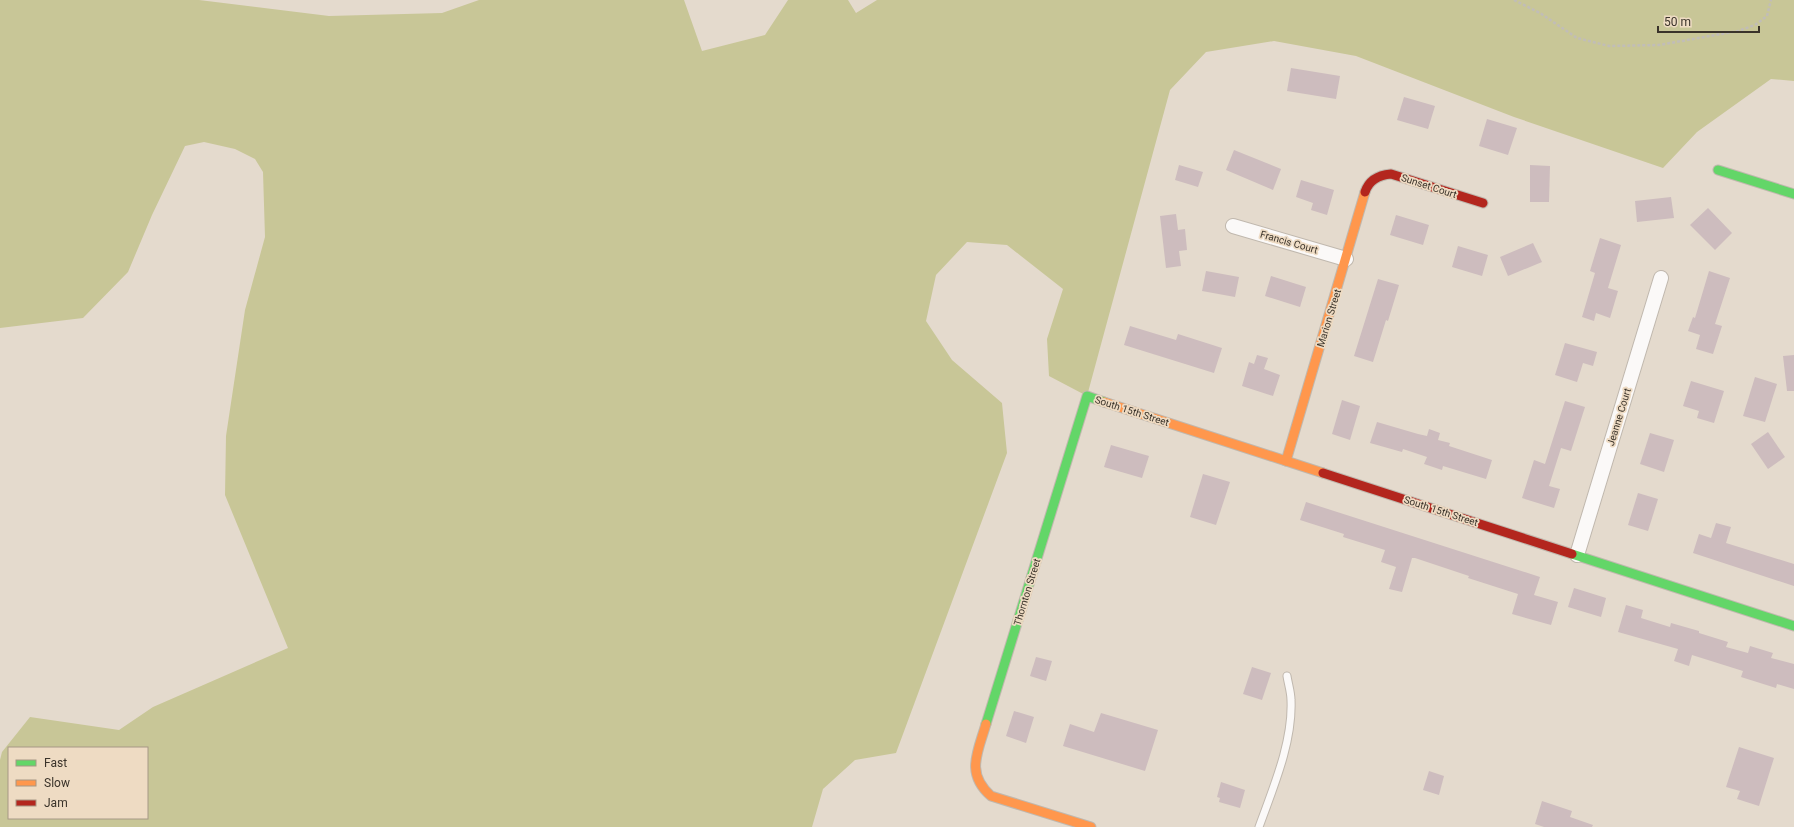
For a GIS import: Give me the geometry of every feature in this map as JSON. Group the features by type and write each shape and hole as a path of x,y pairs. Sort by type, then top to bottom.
{"street":[{"path":"1718,170 1794,194"},
{"name":"Sunset Court","path":"1374,177 1384,174 1392,174 1483,203"},
{"name":"Marion Street","path":"1286,460 1366,189 1374,177"},
{"name":"Francis Court","path":"1232,226 1346,259"},
{"name":"Jeanne Court","path":"1577,555 1661,278"},
{"name":"South 15th Street","path":"1087,396 1794,626"},
{"name":"Thornton Street","path":"1087,396 974,764 975,777 981,788 991,796 1090,827"}],"lane":[{"path":"1259,827 1278,774 1288,735 1291,700 1287,676"}],"path":[{"path":"1514,0 1540,13 1577,38 1609,46 1659,45 1738,31 1755,25 1768,16 1771,0"}],"shaded area":[{"path":"0,0 199,0 329,16 442,13 479,0 684,0 702,51 765,35 788,0 848,0 856,13 877,0 1794,0 1794,81 1771,79 1697,132 1663,168 1514,117 1356,56 1274,41 1206,52 1170,90 1087,396 1049,376 1047,339 1063,289 1007,245 967,242 936,275 926,321 952,360 1002,403 1007,453 896,753 855,760 823,789 812,827 0,827 0,760 2,752 30,717 119,730 153,707 288,648 225,495 226,436 245,310 265,237 263,172 255,159 235,149 204,142 185,146 152,215 128,272 83,318 0,328"}],"building":[{"path":"1291,68 1340,76 1336,99 1287,91"},
{"path":"1404,97 1435,106 1428,129 1397,120"},
{"path":"1487,119 1517,128 1508,155 1479,146"},
{"path":"1234,150 1281,169 1273,190 1226,170"},
{"path":"1179,165 1203,172 1198,187 1175,180"},
{"path":"1530,165 1550,166 1549,202 1530,202"},
{"path":"1301,180 1334,190 1327,215 1311,210 1313,203 1296,197"},
{"path":"1671,197 1674,218 1637,222 1635,201"},
{"path":"1708,208 1732,233 1715,250 1690,225"},
{"path":"1176,214 1178,230 1185,229 1187,250 1179,251 1181,266 1166,268 1160,216"},
{"path":"1396,215 1429,225 1423,245 1390,235"},
{"path":"1600,238 1621,245 1608,288 1618,291 1610,318 1596,313 1594,321 1582,317 1595,273 1590,271"},
{"path":"1533,243 1542,262 1508,276 1500,257"},
{"path":"1458,246 1488,255 1482,276 1452,267"},
{"path":"1206,271 1239,277 1235,297 1202,291"},
{"path":"1709,271 1730,278 1715,324 1722,326 1713,354 1696,349 1700,335 1688,331 1693,317 1695,318"},
{"path":"1271,276 1306,287 1300,307 1265,296"},
{"path":"1378,279 1399,285 1373,362 1354,356"},
{"path":"1130,326 1176,340 1178,334 1222,348 1214,373 1124,345"},
{"path":"1565,343 1597,352 1593,366 1583,363 1577,382 1555,375"},
{"path":"1257,355 1268,358 1264,369 1280,375 1273,396 1242,386 1249,362 1254,364"},
{"path":"1794,355 1794,391 1787,391 1783,356"},
{"path":"1755,377 1777,384 1765,422 1743,416"},
{"path":"1691,381 1724,391 1714,423 1697,418 1699,411 1683,406"},
{"path":"1342,400 1360,406 1350,440 1332,434"},
{"path":"1565,401 1585,407 1571,451 1561,448 1549,486 1560,489 1554,508 1522,498 1534,460 1545,464"},
{"path":"1377,422 1427,436 1429,429 1440,433 1438,440 1450,443 1449,446 1492,460 1486,479 1443,466 1442,470 1424,464 1427,457 1403,449 1402,452 1370,443"},
{"path":"1768,432 1785,457 1768,469 1751,444"},
{"path":"1650,433 1674,440 1664,472 1640,464"},
{"path":"1111,445 1149,456 1142,478 1104,467"},
{"path":"1203,474 1230,482 1216,525 1190,517"},
{"path":"1638,493 1658,499 1648,531 1628,525"},
{"path":"1306,502 1540,577 1534,595 1558,602 1551,625 1512,614 1518,594 1468,578 1469,576 1415,558 1412,558 1402,592 1389,589 1396,567 1381,562 1385,550 1343,537 1344,534 1300,520"},
{"path":"1716,523 1731,527 1726,543 1794,564 1794,586 1693,553 1699,534 1711,538"},
{"path":"1574,588 1606,598 1601,617 1568,607"},
{"path":"1626,605 1643,610 1641,618 1670,627 1671,623 1699,631 1699,633 1728,642 1726,647 1748,653 1750,646 1773,653 1771,658 1794,664 1794,689 1777,684 1776,688 1741,677 1743,671 1692,655 1689,666 1674,661 1678,649 1618,632"},
{"path":"1036,657 1052,661 1046,681 1030,676"},
{"path":"1252,667 1271,673 1262,700 1243,694"},
{"path":"1014,711 1034,717 1026,743 1006,736"},
{"path":"1101,713 1158,730 1145,771 1063,746 1070,724 1094,732"},
{"path":"1739,747 1774,758 1759,806 1737,799 1740,791 1726,787"},
{"path":"1429,771 1444,776 1439,795 1423,790"},
{"path":"1221,782 1245,790 1240,808 1219,802 1220,798 1217,797"},
{"path":"1542,801 1572,811 1570,817 1593,825 1592,827 1544,827 1535,824"}],"traffic: fast":[{"path":"1718,170 1794,194"},
{"path":"986,724 1087,396 1104,402"},
{"path":"1572,554 1794,626"}],"traffic: slow":[{"path":"1286,461 1365,192"},
{"path":"1104,402 1323,473"},
{"path":"986,724 977,753 976,770 978,779 991,796 1091,827"}],"traffic: jam":[{"path":"1365,192 1372,181 1382,176 1391,174 1483,203"},
{"path":"1323,473 1572,554"}]}
